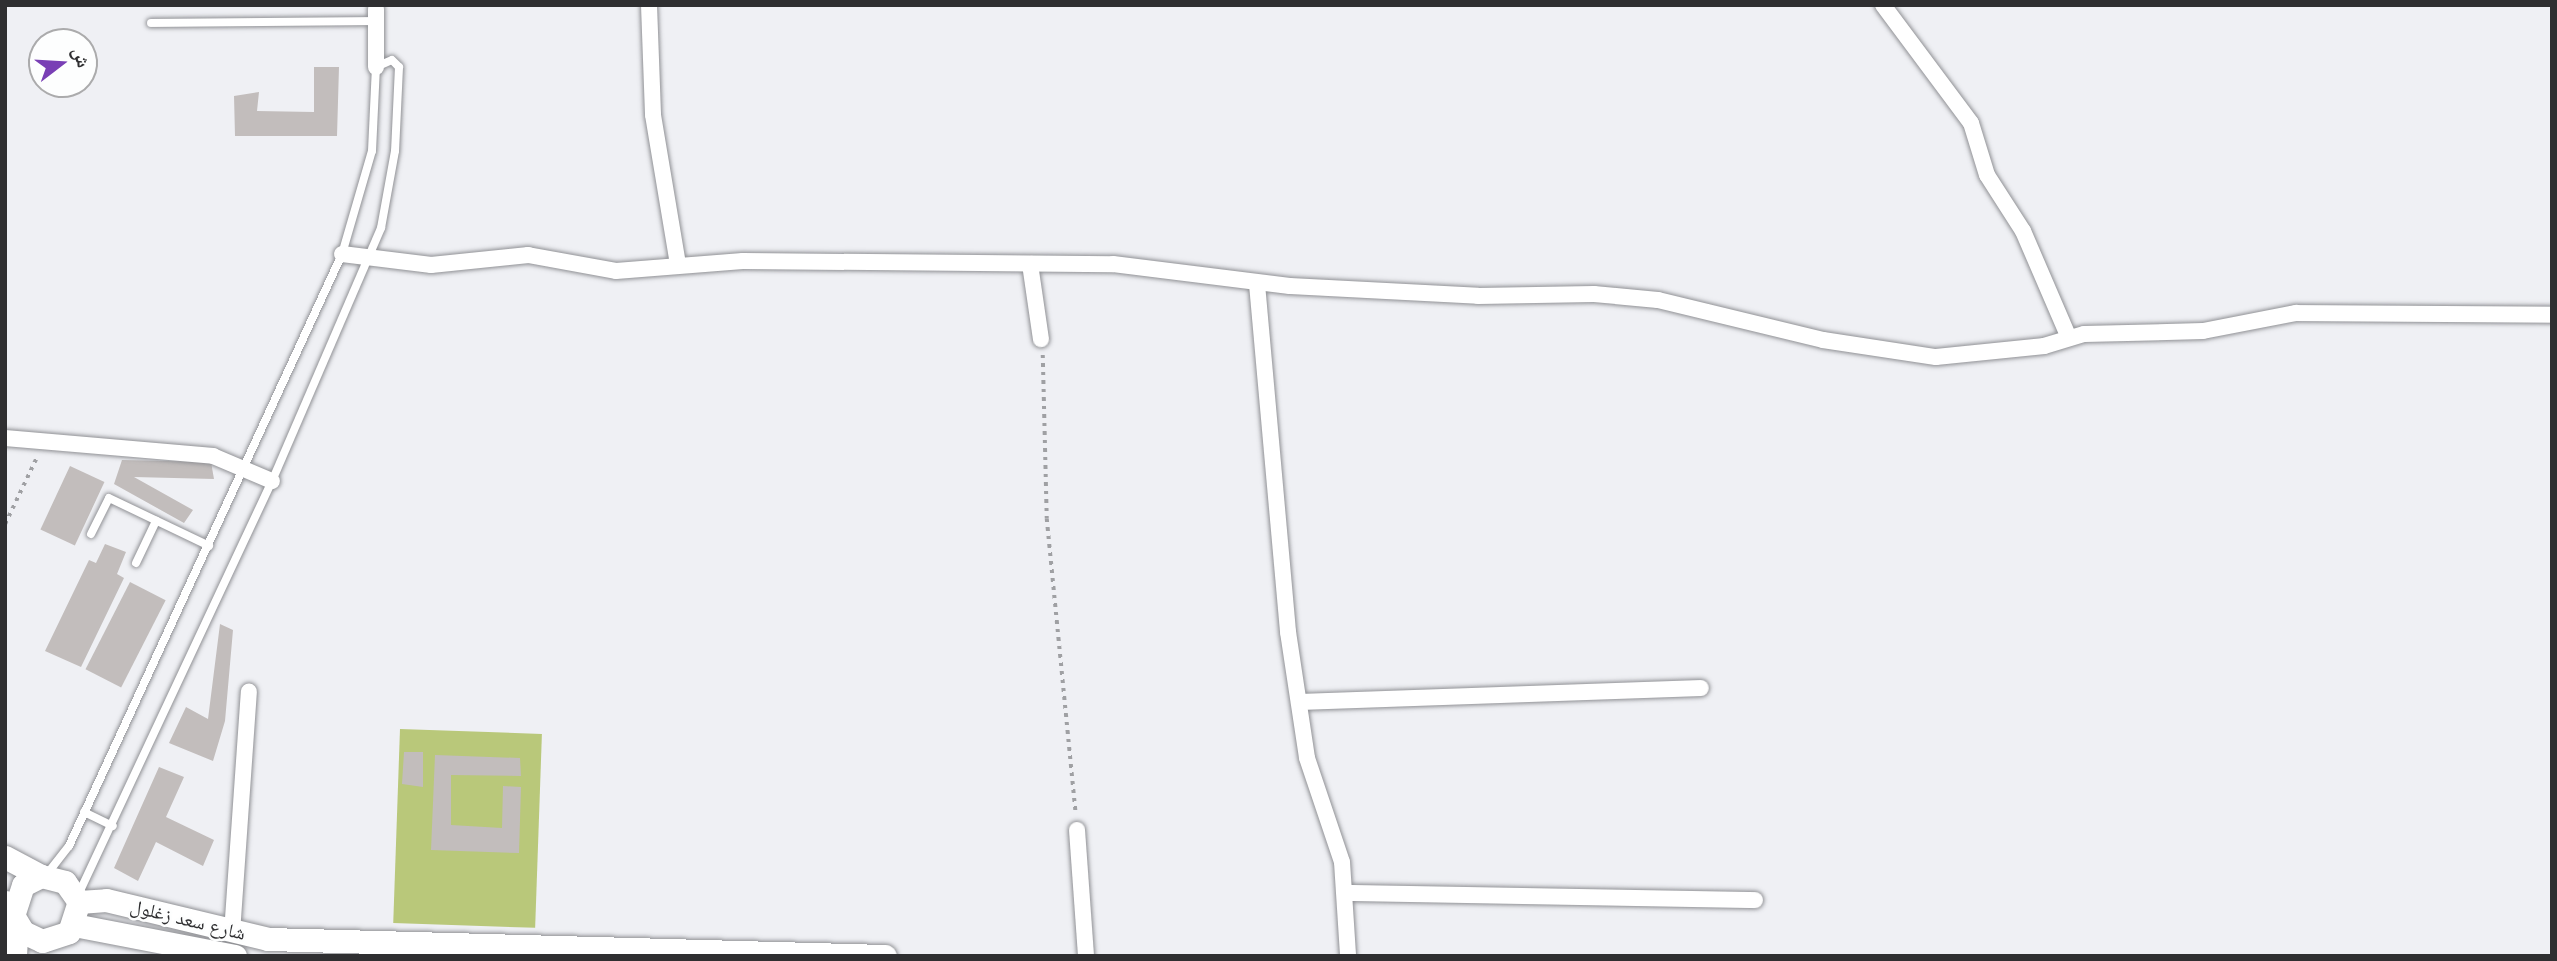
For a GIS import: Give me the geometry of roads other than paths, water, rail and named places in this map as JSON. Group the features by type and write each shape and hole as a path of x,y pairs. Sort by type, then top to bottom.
{"main road":[{"path":"5,858 44,876 65,882 78,900 68,931 47,956"},
{"path":"15,956 12,913 23,885 44,876"},
{"name":"شارع سعد زغلول","path":"78,900 106,900 234,944"},
{"path":"12,913 32,938 68,931"},
{"name":"شارع سعد زغلول","path":"68,931 234,944 313,942 885,956"}],"street":[{"path":"649,5 653,115 678,265"},
{"path":"1884,5 1972,122 1987,175 2023,231 2069,338"},
{"path":"376,15 376,67"},
{"path":"342,254 431,265 528,255 616,271 678,265 1141,266 1257,284 1629,297 1936,357 2069,338 2203,331 2297,313 2552,315"},
{"path":"1030,264 1041,339"},
{"path":"1257,284 1266,417 1307,758 1347,893 1348,956"},
{"path":"5,438 43,445 213,456 272,481"},
{"path":"1300,702 1701,688"},
{"path":"234,944 248,692"},
{"path":"1077,830 1086,956"},
{"path":"1347,893 1755,900"}],"lane":[{"path":"151,23 376,15"},
{"path":"44,876 84,812 209,547 342,254 372,151 376,67 387,59 398,67 390,193 370,257 272,481 78,900"},
{"path":"91,534 108,498 209,547"},
{"path":"136,564 156,521"},
{"path":"84,812 113,826"}]}
